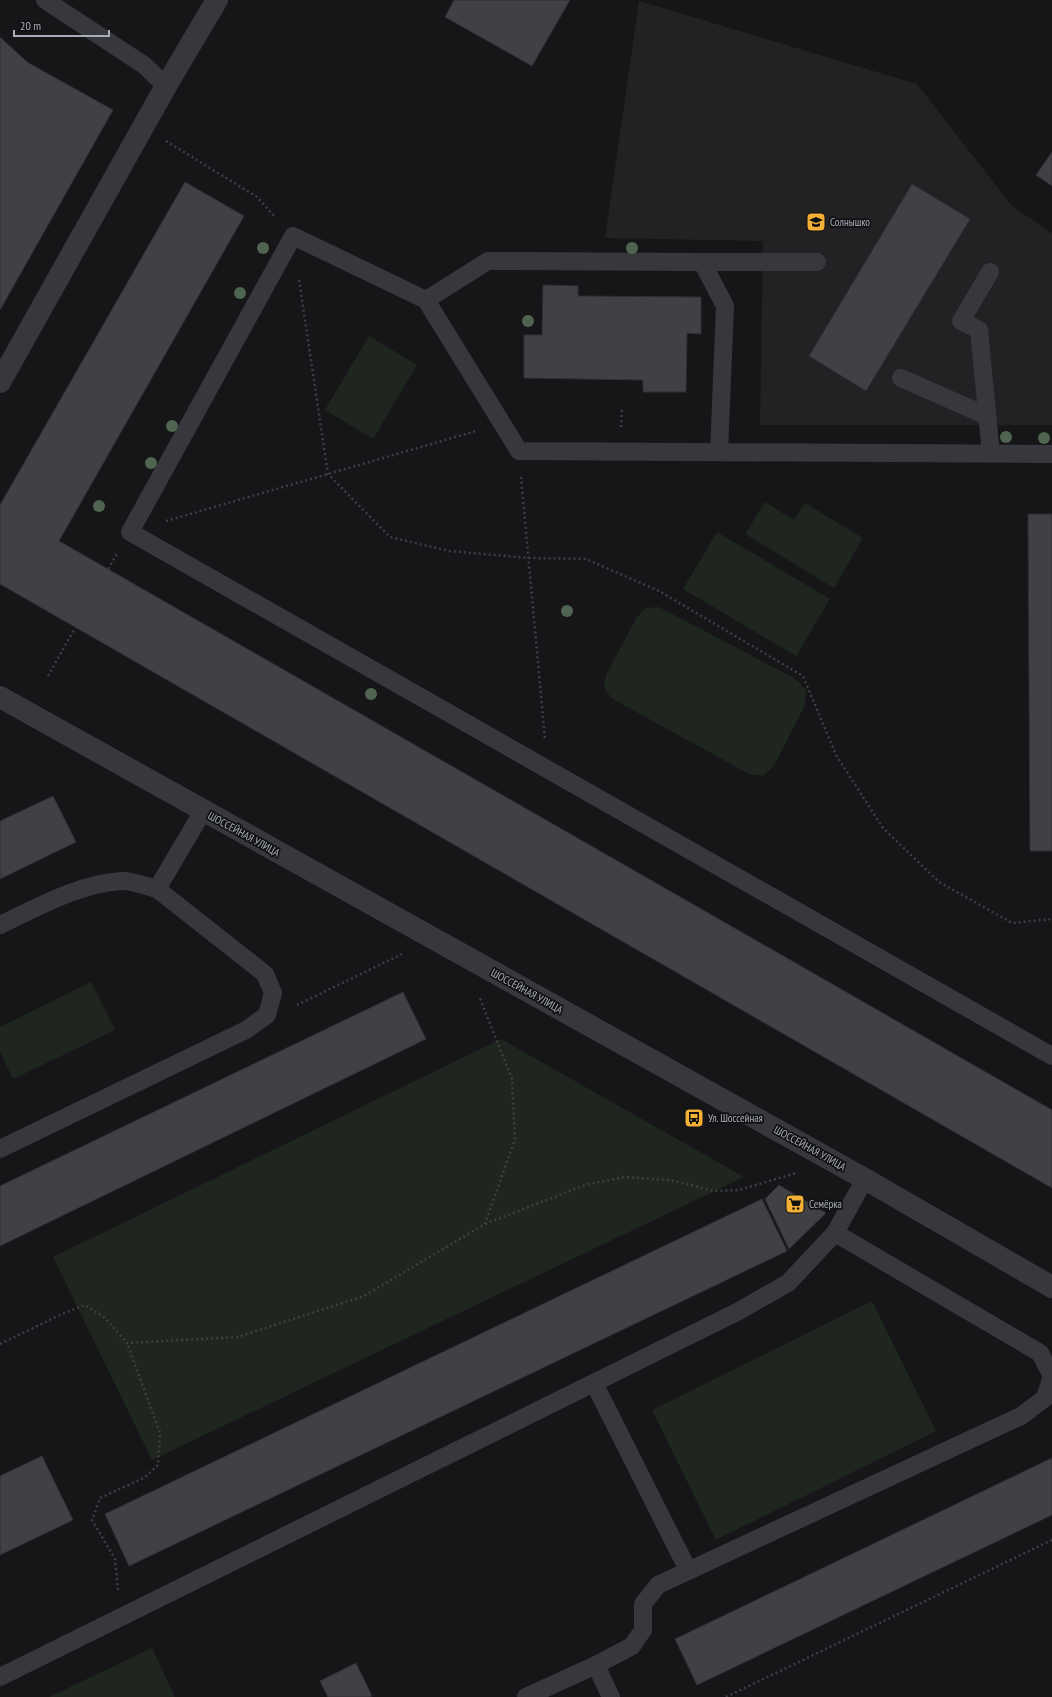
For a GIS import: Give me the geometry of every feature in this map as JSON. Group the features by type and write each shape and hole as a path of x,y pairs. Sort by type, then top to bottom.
{"street":[{"path":"0,382 166,86 217,0"},
{"name":"ШОССЕЙНАЯ УЛИЦА","path":"0,697 865,1179 1052,1287"}],"lane":[{"path":"45,0 144,65 166,86"},
{"path":"1052,454 519,451 426,300 293,236 130,532 1052,1056"},
{"path":"426,300 488,261 817,262"},
{"path":"702,262 725,306 719,452"},
{"path":"990,272 961,321 979,330 991,453"},
{"path":"901,378 987,416"},
{"path":"157,889 203,811"},
{"path":"0,925 54,900 87,887 123,880 157,889 265,974 273,993 266,1015 246,1030 0,1150"},
{"path":"0,1677 739,1311 788,1283 835,1232 865,1179"},
{"path":"526,1697 596,1665 632,1646 643,1630 643,1604 658,1585 1021,1416 1044,1398 1052,1376 1040,1353 835,1232"},
{"path":"594,1383 688,1570"},
{"path":"596,1665 611,1697"}],"path":[{"path":"144,127 257,196 293,236 328,474 390,536 449,551 529,558 586,559 658,591 803,676 836,755 883,828 939,882 1012,923 1052,919"},
{"path":"130,532 502,424"},
{"path":"519,451 548,770"},
{"path":"48,676 75,628"},
{"path":"295,1006 406,952"},
{"path":"479,996 512,1079 515,1139 484,1224"},
{"path":"126,1342 238,1337 364,1296 484,1224 585,1185 624,1178 670,1180 714,1191 739,1190 799,1172"},
{"path":"0,1344 62,1314 85,1305 104,1318 126,1342 160,1433 158,1465 144,1478 100,1498 92,1520 115,1559 120,1618"},
{"path":"726,1697 1051,1541"}],"shaded area":[{"name":"Солнышко","path":"639,1 917,84 1012,206 1052,233 1052,425 760,425 763,241 605,238"},
{"path":"369,336 417,365 373,439 325,410"},
{"path":"765,502 794,520 805,503 863,538 834,588 745,534"},
{"path":"717,532 830,599 796,656 683,589"},
{"path":"659,607 794,678 806,690 805,705 774,766 763,776 749,774 611,698 604,687 606,675 637,617 646,608"},
{"path":"91,982 115,1030 13,1079 0,1052 0,1027"},
{"path":"501,1039 744,1177 152,1460 53,1257"},
{"path":"872,1301 936,1431 716,1540 652,1410"},
{"path":"152,1648 175,1697 49,1697"}],"building":[{"path":"454,0 570,0 532,66 445,17"},
{"path":"0,37 27,62 113,110 0,310"},
{"path":"1052,152 1052,186 1036,175"},
{"path":"185,182 244,216 59,541 1052,1110 1052,1188 0,584 0,505"},
{"path":"912,184 970,219 866,391 809,356"},
{"path":"543,285 578,286 578,296 701,297 701,334 687,333 686,392 643,392 643,380 524,378 524,335 542,335"},
{"path":"1028,514 1052,514 1052,851 1030,851"},
{"path":"53,796 76,842 0,879 0,821"},
{"path":"403,992 426,1039 0,1246 0,1186"},
{"path":"779,1185 826,1213 789,1249 765,1199"},
{"path":"762,1199 787,1251 129,1566 105,1514"},
{"path":"42,1456 73,1520 0,1555 0,1476"},
{"path":"1052,1458 1052,1515 697,1685 675,1639"},
{"path":"356,1663 372,1696 328,1697 320,1681"}],"place":[{"name":"Солнышко","path":"816,222"},
{"name":"Ул. Шоссейная","path":"694,1118"},
{"name":"Семёрка","path":"795,1204"}]}
